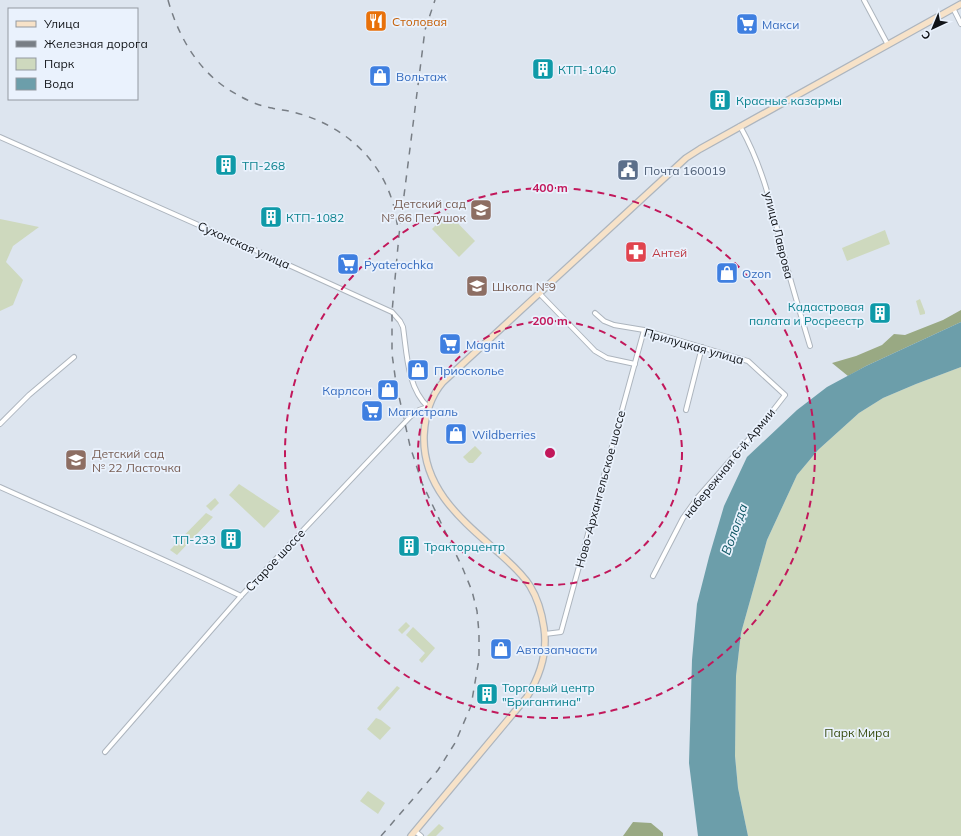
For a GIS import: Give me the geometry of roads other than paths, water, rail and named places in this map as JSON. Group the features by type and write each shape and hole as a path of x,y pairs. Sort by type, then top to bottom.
{"main road":[{"path":"413,834 527,697 535,684 545,652 543,617 530,586 511,564 448,504 438,490 430,472 425,451 424,424 428,407 433,396 443,382 686,158 740,126 961,4"}],"street":[{"path":"864,0 888,45"},
{"path":"953,8 961,24"},
{"name":"улица Лаврова","path":"740,126 765,180 794,296 810,346"},
{"name":"Сухонская улица","path":"0,137 392,312 403,327 414,387 428,407"},
{"path":"540,292 595,351 607,358 634,364"},
{"name":"Прилуцкая улица","path":"595,313 604,321 614,325 644,330 748,361 785,395"},
{"name":"Ново-Архангельское шоссе","path":"545,634 561,632 644,330"},
{"path":"686,410 702,347"},
{"path":"0,424 29,395 74,357"},
{"name":"набережная 6-й Армии","path":"653,576 683,518 698,497 764,422 785,395"},
{"name":"Старое шоссе","path":"0,487 96,531 171,562 241,596 410,417 419,410 428,407"},
{"path":"105,752 241,596"},
{"path":"413,834 421,836"}],"water":[{"name":"Вологда","path":"961,322 961,367 883,398 859,413 818,450 797,475 767,540 741,633 736,676 735,756 738,788 748,836 698,836 689,763 692,660 697,604 724,506 747,457 797,410 827,387 866,366"}],"railway":[{"path":"168,0 178,29 185,42 202,67 213,78 225,87 259,105 311,117 343,134 357,145 369,158 388,189 395,209 398,227"},
{"path":"381,836 438,770 455,743 471,706 479,659 477,611 472,591 422,483 410,446 396,383 392,354 392,312 399,235 425,30 435,0"}],"place":[{"name":"Столовая","path":"376,21"},
{"name":"Макси","path":"747,24"},
{"name":"КТП-1040","path":"543,69"},
{"name":"Вольтаж","path":"380,76"},
{"name":"Красные казармы","path":"720,100"},
{"name":"ТП-268","path":"226,165"},
{"name":"Почта 160019","path":"628,170"},
{"name":"Детский сад № 66 Петушок","path":"481,210"},
{"name":"КТП-1082","path":"271,217"},
{"name":"Антей","path":"636,252"},
{"name":"Pyaterochka","path":"348,264"},
{"name":"Ozon","path":"727,273"},
{"name":"Школа №9","path":"477,286"},
{"name":"Кадастровая палата и Росреестр","path":"880,313"},
{"name":"Magnit","path":"450,344"},
{"name":"Приосколье","path":"418,370"},
{"name":"Карлсон","path":"388,390"},
{"name":"Магистраль","path":"372,411"},
{"name":"Wildberries","path":"456,434"},
{"name":"Детский сад № 22 Ласточка","path":"76,460"},
{"name":"ТП-233","path":"231,539"},
{"name":"Тракторцентр","path":"409,546"},
{"name":"Автозапчасти","path":"501,649"},
{"name":"Торговый центр \"Бригантина\"","path":"487,694"}],"park label":[{"name":"Парк Мира","path":"857,732"}]}
